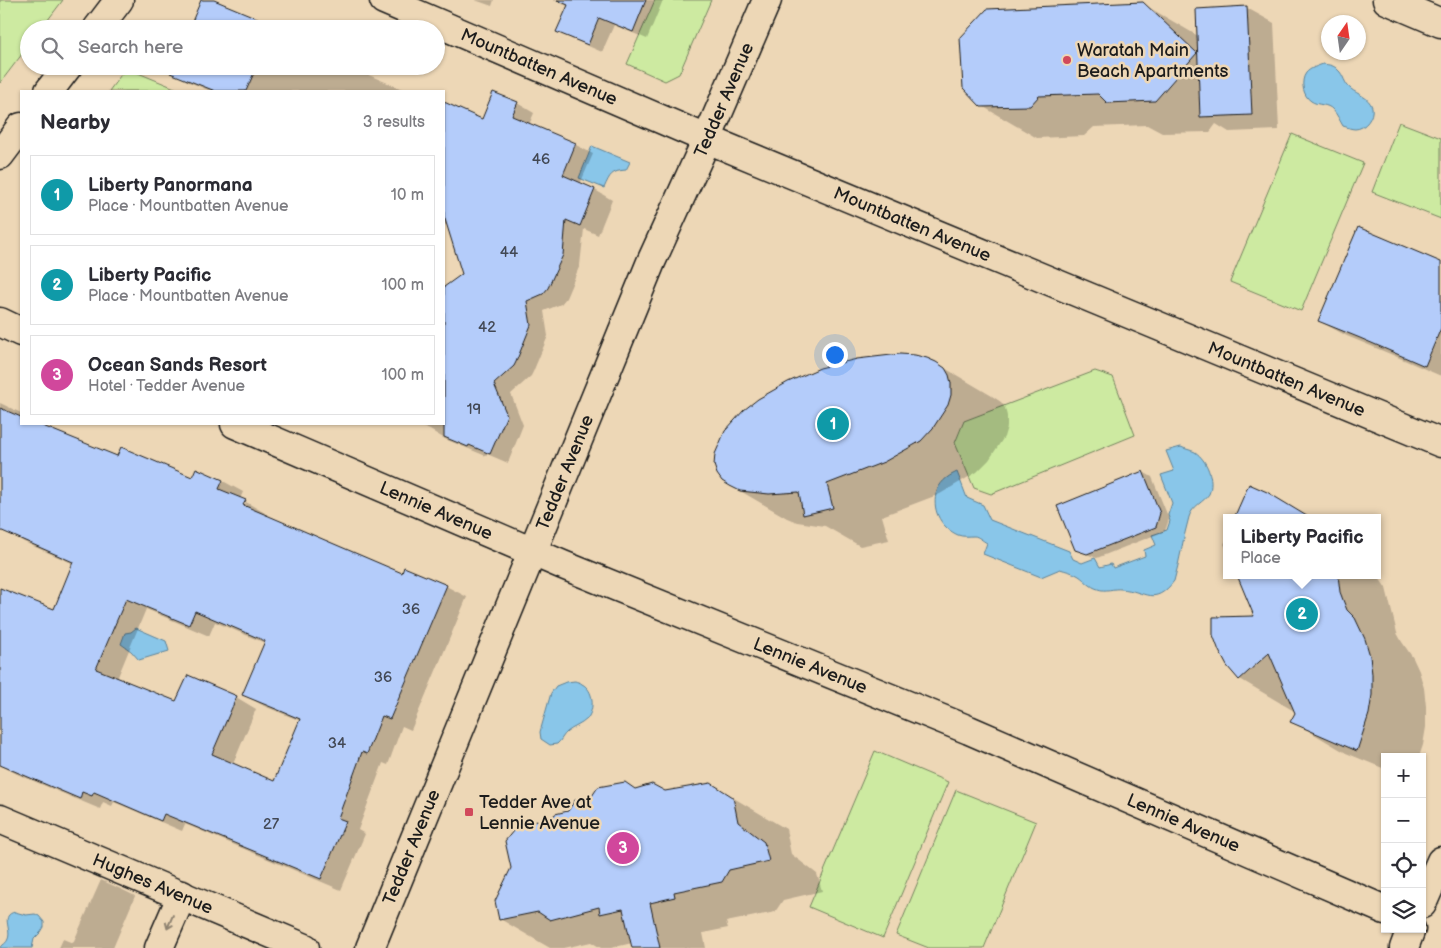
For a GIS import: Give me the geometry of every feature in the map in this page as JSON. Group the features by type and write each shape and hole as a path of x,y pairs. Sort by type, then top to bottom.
{"street":[{"path":"104,20 119,0"},
{"name":"Mountbatten Avenue","path":"384,0 430,20"},
{"name":"Tedder Avenue","path":"370,948 651,262 767,0"},
{"path":"1387,0 1441,22"},
{"name":"Mountbatten Avenue","path":"445,26 707,139 1441,443"},
{"path":"50,90 61,75"},
{"path":"0,154 20,128"},
{"path":"0,322 20,332"},
{"name":"Lennie Avenue","path":"237,425 533,552 969,730 1381,908"},
{"name":"Hughes Avenue","path":"0,819 305,948"},
{"path":"1426,895 1441,861"},
{"path":"159,948 182,895"},
{"path":"1404,948 1410,933"}],"green space":[{"path":"0,0 63,0 48,20 20,20 20,57 0,83"},
{"path":"655,0 711,0 679,74 665,81 627,64"},
{"path":"121,75 143,75 180,90 110,90"},
{"path":"1399,122 1441,138 1441,219 1372,192"},
{"path":"1292,134 1363,163 1301,311 1230,282"},
{"path":"1095,371 1113,377 1135,435 991,494 974,488 955,443 964,421"},
{"path":"875,751 948,782 883,938 809,907"},
{"path":"956,790 1036,822 984,948 929,948 896,935"}],"water":[{"path":"1323,64 1336,68 1342,74 1349,87 1366,98 1372,107 1372,115 1362,127 1355,129 1343,126 1331,108 1314,103 1306,96 1303,84 1304,76 1314,67"},
{"path":"592,146 630,162 626,170 617,171 612,175 604,188 579,178"},
{"path":"1181,447 1195,452 1203,460 1209,471 1211,489 1209,494 1193,510 1189,517 1174,581 1161,594 1149,596 1130,590 1101,590 1092,587 1077,575 1060,569 1041,577 983,554 987,543 976,536 962,536 952,532 943,524 937,513 935,501 939,487 946,478 957,472 967,498 983,505 990,520 1069,551 1073,559 1082,563 1095,558 1100,567 1111,564 1113,568 1145,556 1144,550 1156,545 1152,535 1167,530 1170,521 1168,515 1172,503 1161,475 1174,471 1166,451"},
{"path":"136,628 166,641 169,651 139,660 121,644 125,633 131,632"},
{"path":"575,681 586,687 591,695 590,715 585,721 569,730 557,744 550,745 541,739 540,732 551,693 556,686"},
{"path":"15,912 26,915 35,914 44,922 44,927 34,939 32,948 0,948 7,942 9,935 8,916"}],"building":[{"path":"201,0 214,0 262,20 193,20"},
{"path":"557,0 646,0 633,32 599,18 588,45 556,32 568,5"},
{"name":"Waratah Main Beach Apartments","path":"1143,2 1197,53 1155,101 1107,103 1098,94 1039,96 1030,106 981,107 963,88 960,38 987,9"},
{"path":"1247,6 1252,115 1200,117 1196,9"},
{"path":"175,75 253,75 246,90 212,90"},
{"path":"493,92 518,102 512,116 576,143 563,175 595,189 580,226 566,220 563,255 548,288 543,294 527,301 531,325 514,366 494,384 507,415 490,454 444,437 445,286 462,274 445,219 445,102 482,119"},
{"path":"1358,227 1441,262 1441,328 1425,366 1318,321"},
{"path":"900,354 927,358 945,368 951,383 951,395 948,405 933,428 921,441 884,462 827,484 833,508 803,515 799,492 769,494 740,491 722,481 717,474 714,465 715,454 725,431 744,410 758,399 788,382 820,368 857,359"},
{"path":"0,408 20,417 20,425 40,425 117,456 121,447 192,477 196,468 223,480 219,489 246,500 243,505 402,573 404,567 447,585 390,719 382,716 367,754 362,752 338,818 346,821 321,879 164,814 161,821 94,792 92,796 82,792 80,799 0,765 0,588 54,609 73,562 0,530","holes":["126,599 189,625 195,611 265,641 242,695 300,719 274,781 212,754 237,696 188,675 176,701 96,669"]},
{"path":"1143,471 1160,513 1156,527 1087,554 1075,550 1057,506"},
{"path":"1249,484 1267,492 1303,514 1236,514"},
{"path":"1239,579 1338,579 1340,592 1347,610 1355,618 1365,639 1370,656 1372,674 1372,695 1369,714 1357,751 1290,722 1295,713 1269,653 1239,680 1227,666 1213,635 1213,617 1254,616"},
{"path":"625,782 635,789 652,784 665,791 711,783 733,797 738,822 764,842 769,861 729,870 722,882 674,892 675,897 650,903 660,948 632,948 623,909 600,914 599,907 550,920 538,912 499,920 495,901 511,868 505,841 518,825 552,818 555,814 568,811 575,800 592,796 598,787"}],"place":[{"name":"Waratah Main Beach Apartments","path":"1067,60"},
{"name":"Liberty Panormana","path":"833,424"},
{"name":"Liberty Pacific","path":"1302,614"},
{"name":"Tedder Ave at Lennie Avenue","path":"469,812"},
{"name":"Ocean Sands Resort","path":"623,848"}]}
